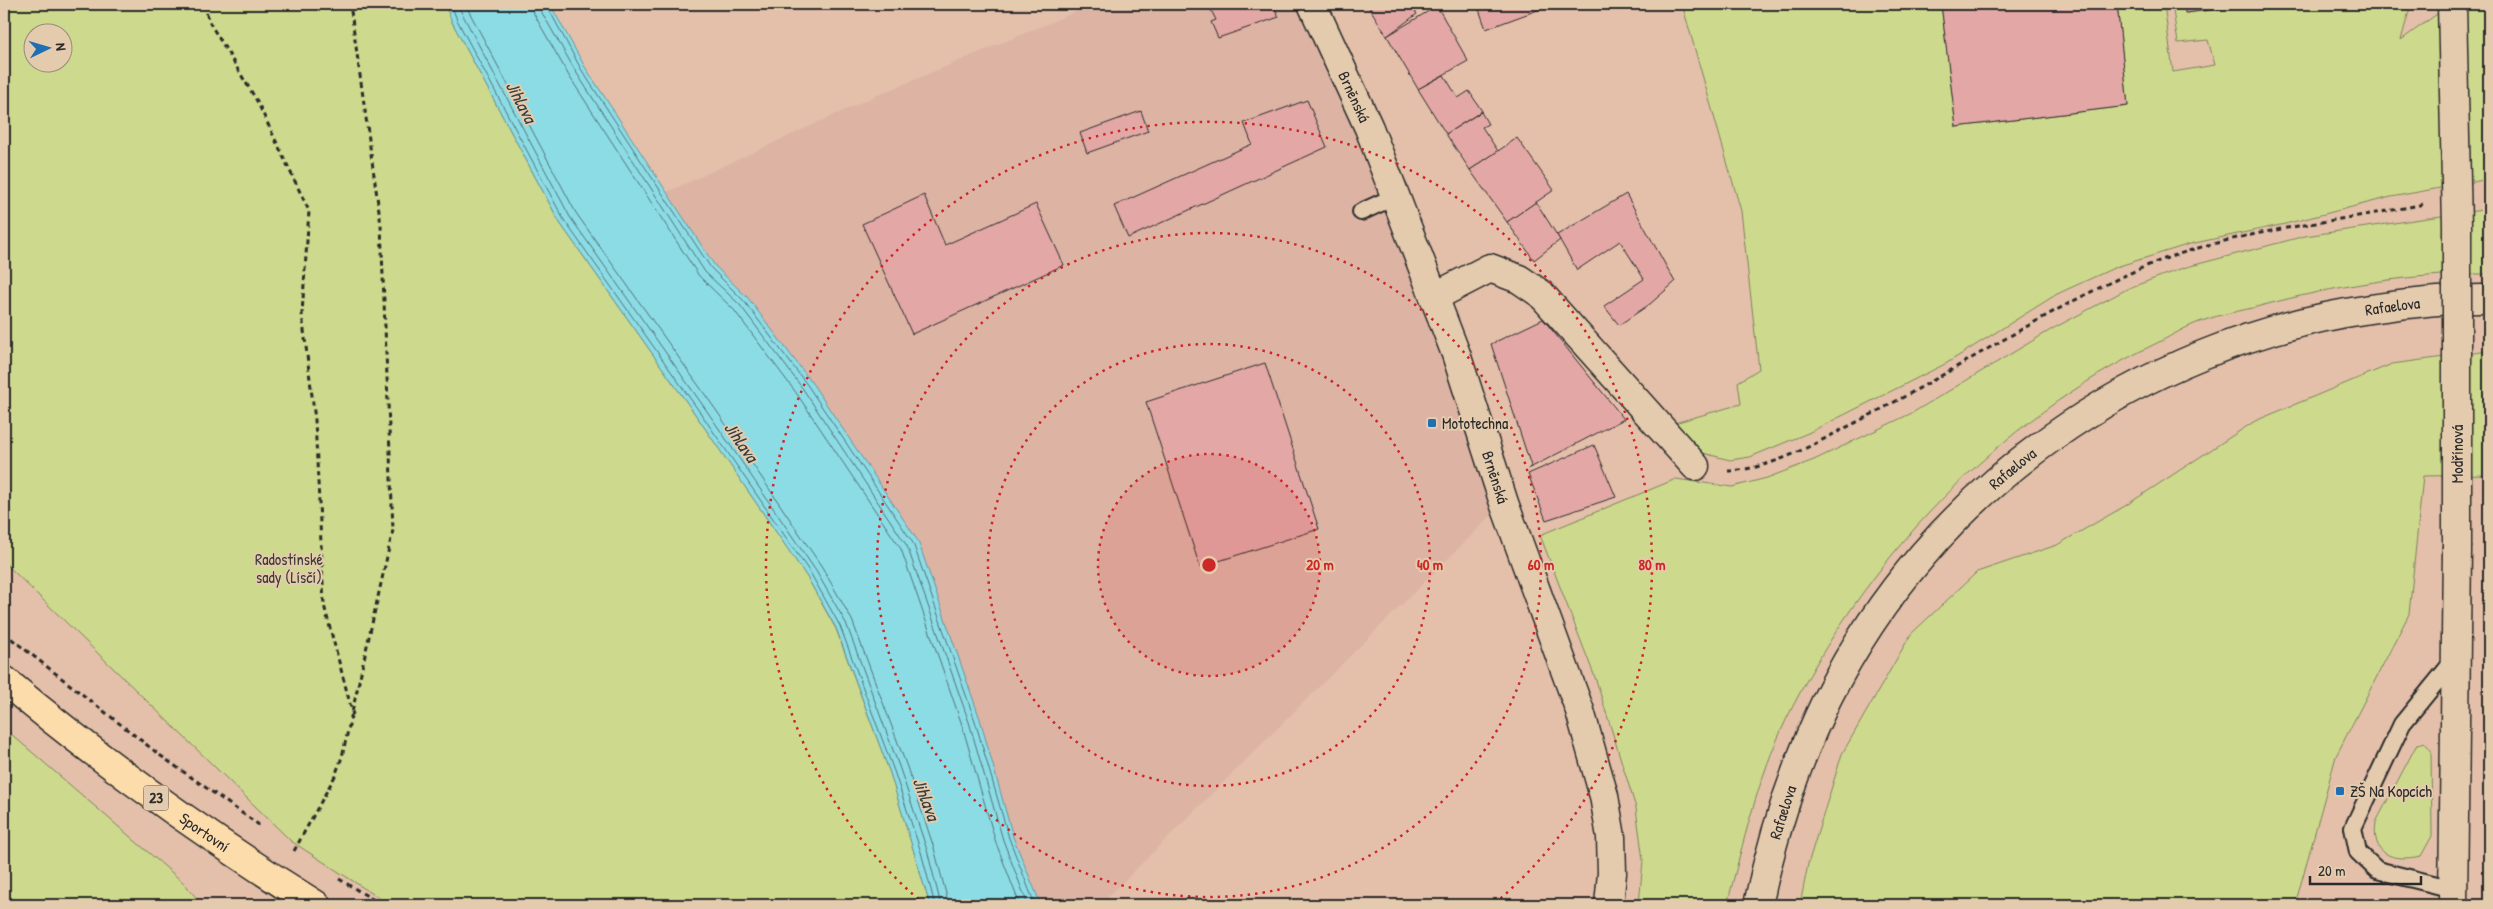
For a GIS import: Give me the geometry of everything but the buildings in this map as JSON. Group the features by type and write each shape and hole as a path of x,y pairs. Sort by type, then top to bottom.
{"main road":[{"name":"Sportovní","path":"4,680 52,721 218,843 316,905"}],"street":[{"name":"Brněnská","path":"1312,4 1363,113 1456,354 1504,503 1576,702 1594,758 1611,837 1612,873 1609,905"},
{"name":"Modřínová","path":"2452,4 2457,226 2458,548 2453,897"},
{"path":"1434,297 1490,268 1519,279 1541,294 1696,466"},
{"name":"Rafaelova","path":"1758,905 1770,851 1792,780 1833,689 1856,648 1913,569 1944,533 2000,478 2062,430 2109,399 2208,351 2282,327 2347,312 2414,302 2489,299"}],"lane":[{"path":"1361,212 1396,196"},
{"path":"2453,897 2377,870 2358,852 2354,828 2402,724 2456,658"}],"path":[{"path":"204,4 208,20 257,100 309,211 302,314 315,420 324,605 353,716"},
{"path":"286,845 294,851 335,776 353,716 393,530 381,225 350,4"},
{"path":"1696,466 1723,471 1743,470 1786,457 1907,397 2074,299 2140,269 2191,251 2278,228 2426,204"},
{"path":"4,633 161,756 262,828"}],"shaded area":[{"path":"1094,4 1312,4 1504,503 1100,905 1041,905 1013,837 918,541 812,383 748,298 715,266 667,192 871,98"}],"green space":[{"name":"Radostínské sady (Lísčí)","path":"4,4 445,4 452,22 560,223 700,421 807,577 836,629 890,773 930,905 390,905 291,841 4,562"},
{"path":"1682,4 1941,4 1956,127 2128,106 2117,4 2164,4 2173,72 2215,65 2208,40 2178,43 2172,4 2184,4 2186,13 2259,4 2411,4 2401,40 2451,4 2489,4 2489,179 2391,197 2285,224 2190,244 2116,267 2057,294 1947,363 1808,433 1750,457 1730,460 1699,452 1671,424 1741,404 1738,382 1759,369 1741,211"},
{"path":"2489,209 2489,274 2402,278 2373,282 2316,292 2202,321 2191,325 2100,374 2044,411 1991,453 1941,500 1896,550 1855,604 1818,661 1786,720 1767,765 1752,811 1727,905 1639,905 1643,860 1636,808 1596,680 1540,535 1676,479 1732,487 1767,478 1814,460 1912,413 2054,328 2129,288 2183,268 2305,236"},
{"path":"2489,351 2489,475 2423,476 2409,614 2336,756 2295,905 1800,905 1808,864 1842,754 1911,634 1977,572 2057,545 2125,506 2255,421 2392,364"},
{"path":"4,728 185,884 202,905 4,905"},
{"path":"2424,742 2431,750 2432,836 2421,856 2411,858 2393,857 2380,849 2375,833 2376,822 2416,746"}],"water":[{"name":"Jihlava","path":"445,4 550,4 585,67 715,266 748,298 812,383 918,541 980,719 1013,837 1041,905 930,905 890,773 836,628 807,577 700,421 560,223 452,22"}],"place":[{"name":"Mototechna","path":"1432,423"},
{"name":"ZŠ Na Kopcích","path":"2340,791"}]}
